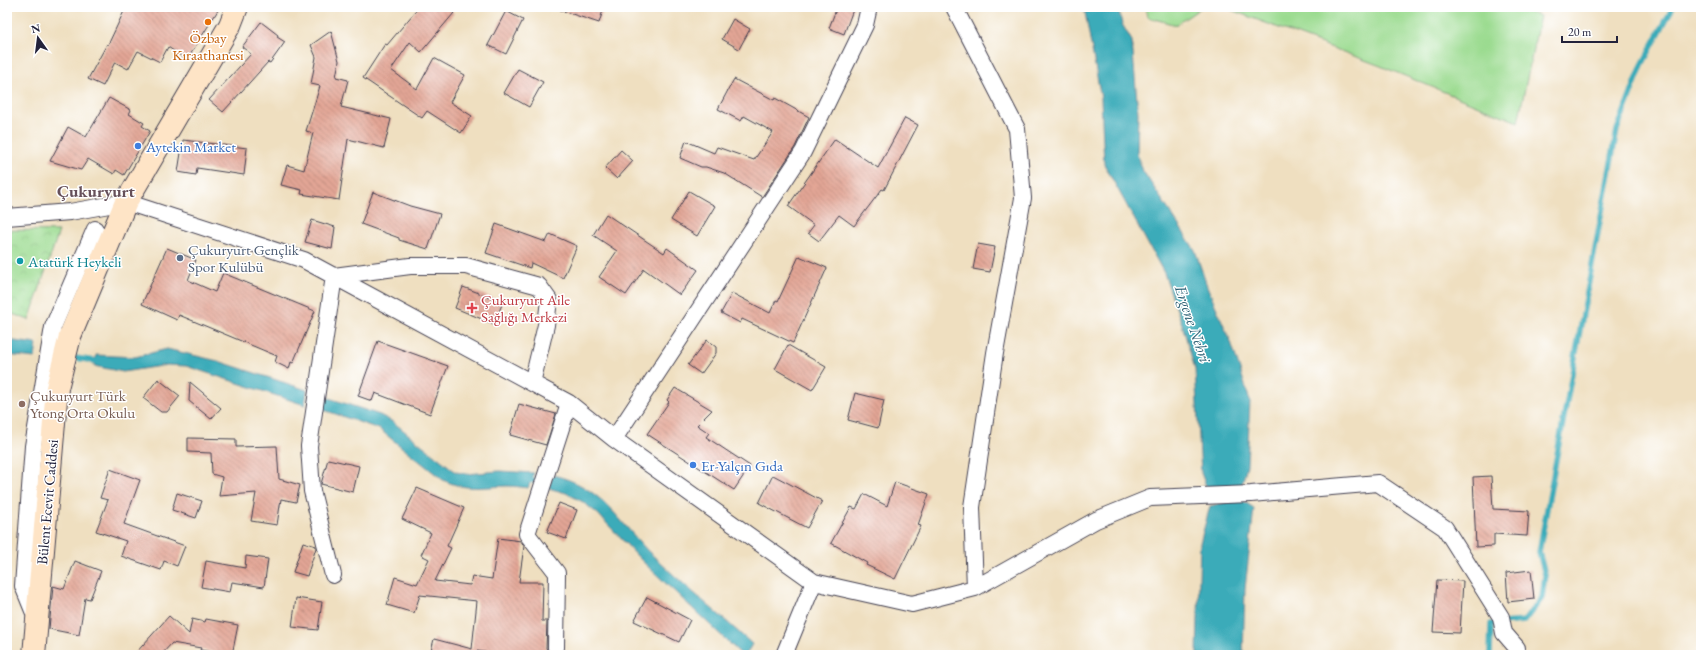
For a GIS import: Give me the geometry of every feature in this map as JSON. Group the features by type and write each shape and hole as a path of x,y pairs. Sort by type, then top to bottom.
{"main road":[{"name":"Bülent Ecevit Caddesi","path":"34,655 57,388 70,336 103,234 126,202 230,25 237,7"}],"street":[{"path":"614,439 802,152 865,25 868,7"},
{"path":"954,7 1017,129 1023,198 995,354 972,507 975,588"},
{"path":"7,217 70,212 126,202 304,260 569,403 614,439 814,582 912,604 975,588 1096,520 1150,498 1251,494 1378,483 1445,528 1501,617 1504,633 1517,648"},
{"path":"37,619 23,586 33,446 53,327 103,234 70,212"},
{"path":"334,276 410,266 466,266 539,286 549,300 546,325 532,383"},
{"path":"333,575 312,491 309,446 334,276"},
{"path":"556,648 557,572 527,534 569,403"},
{"path":"784,655 814,582"}],"green space":[{"path":"1145,7 1202,7 1176,25 1147,17"},
{"path":"1223,7 1515,7 1540,16 1518,122 1378,65"},
{"path":"7,230 59,231 29,320 7,312"}],"water":[{"name":"Ergene Nehri","path":"1084,7 1118,7 1122,24 1132,41 1138,113 1137,154 1143,171 1195,250 1207,286 1231,342 1250,401 1247,465 1241,488 1208,491 1201,473 1195,369 1182,324 1164,273 1104,164 1101,98"},
{"path":"7,340 37,344 35,358 7,355"},
{"path":"167,349 218,361 307,390 305,405 186,366 167,365 123,372 94,366 96,355 135,357"},
{"path":"323,396 380,415 393,422 456,472 467,474 499,471 534,473 528,488 509,486 467,487 459,486 443,480 379,429 321,409"},
{"path":"553,475 570,480 584,487 607,505 648,551 673,575 752,644 746,655 742,655 641,560 598,514 583,502 566,493 548,488"},
{"path":"1240,499 1254,508 1245,589 1243,655 1197,655 1200,543 1210,506"}],"building":[{"path":"126,7 220,7 187,60 168,47 160,62 138,51 128,69 115,62 103,86 88,79 107,44 108,45"},
{"path":"419,7 446,7 454,13 421,52 410,42 391,70 417,89 434,58 465,75 450,102 472,116 461,133 427,111 422,118 363,78 385,44 387,45"},
{"path":"560,7 604,7 599,23 560,10"},
{"path":"837,7 854,7 844,34 829,28"},
{"path":"506,11 523,20 506,54 488,45"},
{"path":"733,19 750,29 739,49 722,39"},
{"path":"261,22 278,35 277,37 285,42 270,63 268,62 223,112 209,100 251,54 242,47"},
{"path":"331,31 339,61 336,77 348,80 341,107 391,119 384,148 348,139 339,200 301,194 302,190 281,185 287,165 304,170 313,133 306,131 320,86 311,84 316,57 311,45"},
{"path":"518,69 543,82 529,107 504,93"},
{"path":"734,79 774,100 775,98 809,117 795,147 762,197 724,173 706,167 701,167 680,158 686,141 714,153 717,147 754,160 773,132 744,116 741,121 718,109"},
{"path":"109,98 131,110 129,114 144,123 142,126 150,131 124,175 116,170 114,174 88,159 81,170 50,161 68,127 86,137"},
{"path":"905,118 918,125 884,190 882,189 854,226 839,215 819,241 808,233 814,225 788,206 835,139 878,168"},
{"path":"183,140 247,148 244,175 197,168 196,175 178,172"},
{"path":"621,150 633,161 617,179 605,168"},
{"path":"689,191 715,206 697,236 671,220"},
{"path":"373,192 410,206 440,214 428,249 399,240 399,238 361,224"},
{"path":"606,214 664,253 667,248 698,270 680,295 644,269 626,295 599,277 617,251 593,235"},
{"path":"312,220 335,227 332,249 305,242"},
{"path":"496,224 546,242 550,234 577,246 563,278 531,263 530,268 486,253"},
{"path":"978,244 995,247 990,272 973,269"},
{"path":"167,248 196,260 188,280 215,292 223,273 315,311 289,369 275,362 277,356 179,315 177,320 142,304"},
{"path":"799,256 827,268 793,343 742,319 740,323 721,313 732,293 770,313 776,300 778,301"},
{"path":"463,287 503,302 494,324 455,308"},
{"path":"707,340 716,347 716,353 701,374 688,365"},
{"path":"378,341 448,366 430,414 375,393 372,401 358,396"},
{"path":"788,345 826,367 812,390 775,369"},
{"path":"158,379 180,396 167,412 161,412 143,398"},
{"path":"190,382 221,408 211,419 189,401"},
{"path":"675,388 712,410 697,425 709,433 706,437 750,466 734,490 647,434 669,402 667,400"},
{"path":"855,393 884,400 878,428 848,420"},
{"path":"519,404 556,414 546,445 510,435"},
{"path":"188,438 236,439 236,447 277,446 279,479 300,485 296,502 281,499 277,525 251,521 256,493 219,496 222,477 212,474 211,453 188,452"},
{"path":"328,459 359,466 353,492 321,484"},
{"path":"110,469 140,480 124,524 185,546 177,566 164,561 161,570 121,556 126,541 96,531 108,500 100,498"},
{"path":"773,475 822,501 807,528 759,503"},
{"path":"1491,476 1493,509 1529,511 1527,536 1494,534 1494,546 1476,547 1473,477"},
{"path":"895,482 929,494 918,525 921,526 895,579 866,565 867,563 831,543 851,507 856,509 864,494 887,506"},
{"path":"417,488 464,508 447,546 451,548 435,581 470,585 472,576 492,579 498,538 521,541 524,546 519,582 543,582 542,621 547,621 546,648 550,655 503,655 477,651 476,655 430,655 434,639 472,649 477,601 420,595 414,613 387,605 395,577 417,584 429,559 421,555 431,533 402,519"},
{"path":"177,493 202,501 196,518 172,510"},
{"path":"559,503 577,510 566,539 547,532"},
{"path":"303,542 316,546 307,576 293,572"},
{"path":"246,556 268,559 264,587 232,582 230,592 201,587 206,561 245,568"},
{"path":"75,561 101,571 90,599 85,598 79,635 49,629 53,586 64,589"},
{"path":"1531,570 1534,599 1508,602 1506,573"},
{"path":"1437,580 1463,581 1460,633 1433,632"},
{"path":"647,597 690,620 679,642 634,621"},
{"path":"296,598 322,602 318,630 292,627"},
{"path":"169,616 189,634 192,619 205,622 206,619 238,625 232,655 213,655 214,652 200,650 201,648 172,643 161,655 134,655"}],"waterway":[{"path":"1490,655 1491,624 1524,621 1542,598 1545,575 1539,552 1617,130 1642,65 1673,7"},
{"path":"69,357 102,362"},
{"path":"523,480 543,481"}],"place":[{"name":"Özbay Kıraathanesi","path":"208,22"},
{"name":"Aytekin Market","path":"138,146"},
{"name":"Çukuryurt Gençlik Spor Kulübü","path":"180,258"},
{"name":"Atatürk Heykeli","path":"20,261"},
{"name":"Çukuryurt Aile Sağlığı Merkezi","path":"472,308"},
{"name":"Çukuryurt Türk Ytong Orta Okulu","path":"22,404"},
{"name":"Er-Yalçın Gıda","path":"693,465"}],"district":[{"name":"Çukuryurt","path":"96,191"}]}
